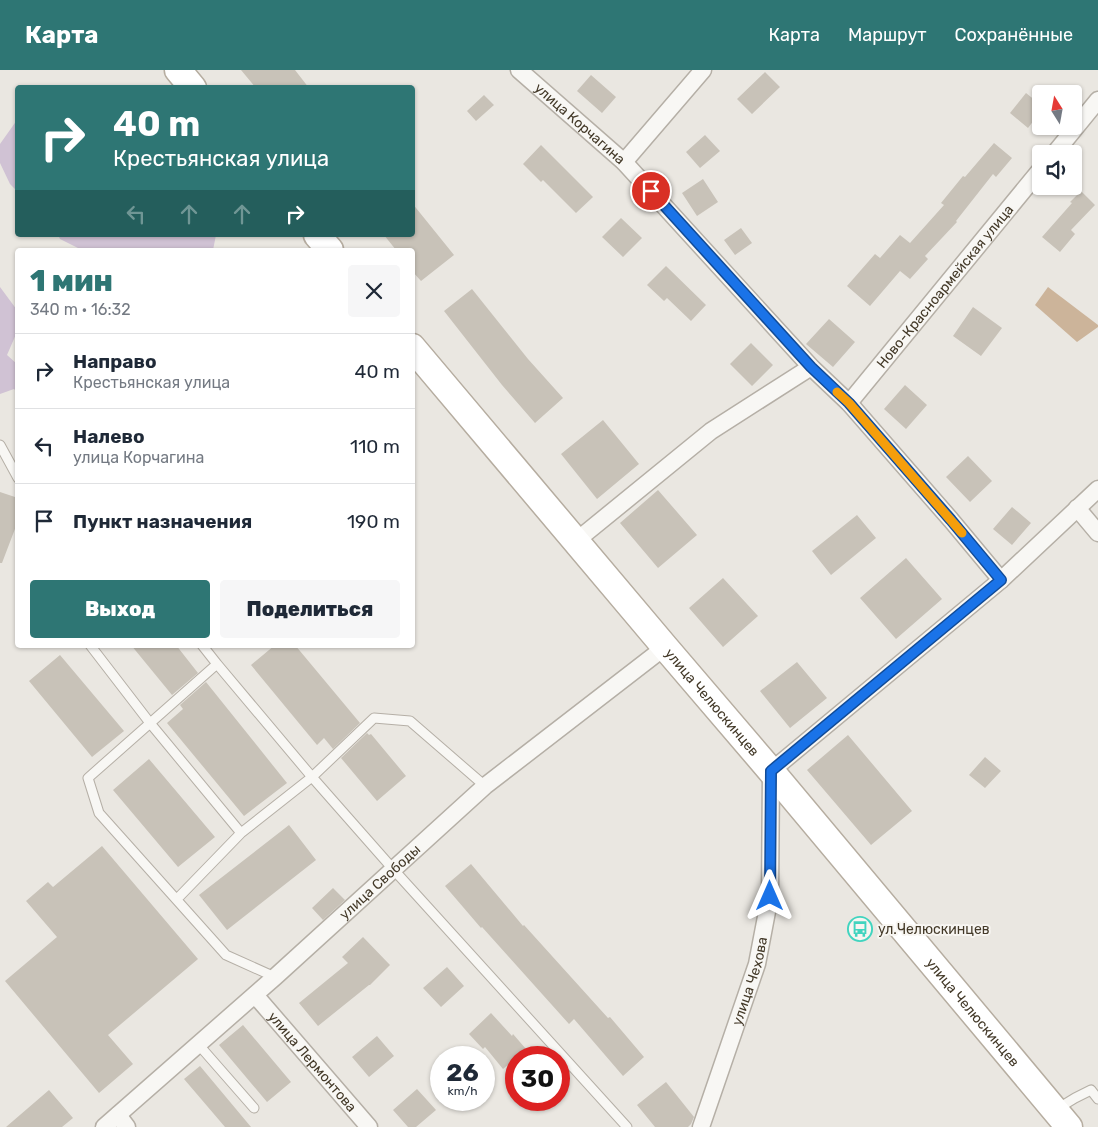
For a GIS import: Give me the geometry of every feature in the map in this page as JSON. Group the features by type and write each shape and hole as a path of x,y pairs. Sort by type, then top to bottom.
{"main road":[{"path":"178,70 190,85"},
{"path":"320,237 328,248"},
{"name":"улица Челюскинцев","path":"415,351 771,771 1062,1119"}],"street":[{"name":"улица Корчагина","path":"519,70 624,162 811,367 849,403 1001,580"},
{"path":"624,162 703,70"},
{"path":"1061,145 1098,100"},
{"name":"Ново-Красноармейская улица","path":"849,403 1032,180"},
{"path":"576,541 711,431 811,367"},
{"path":"771,771 1001,580 1098,489"},
{"path":"1077,508 1098,533"},
{"name":"улица Свободы","path":"104,1127 123,1121 198,1044 275,977 485,786 665,647"},
{"name":"улица Чехова","path":"701,1127 757,964 770,896 771,771"},
{"name":"улица Лермонтова","path":"255,994 369,1127"}],"lane":[{"path":"0,445 15,472"},
{"path":"92,648 150,723 241,834"},
{"path":"204,648 312,777 393,869 627,1127"},
{"path":"217,664 88,778 99,813 226,955 275,977"},
{"path":"177,900 241,834 312,777 374,718 410,721 485,786"},
{"path":"198,1044 254,1108"},
{"path":"1062,1119 1075,1098 1091,1090 1098,1099"}],"shaded area":[{"path":"15,123 15,189 10,184 0,163 0,144"},
{"path":"59,237 216,237 213,248 78,248"},
{"path":"0,287 15,307 15,337 7,355 15,362 15,390 0,394"},
{"path":"1048,287 1098,325 1098,327 1077,342 1035,305"}],"building":[{"path":"241,70 295,70 307,85 254,85"},
{"path":"765,72 780,87 752,114 737,99"},
{"path":"591,75 616,97 602,113 577,91"},
{"path":"1026,93 1032,98 1032,123 1028,128 1010,113"},
{"path":"484,95 494,105 476,121 467,111"},
{"path":"705,135 720,151 700,168 686,152"},
{"path":"994,143 1012,158 996,177 993,174 957,222 925,256 928,259 910,279 900,271 870,306 847,286 875,254 880,258 900,235 910,243 944,205 941,203 963,176 965,177"},
{"path":"541,145 593,197 576,213 543,180 541,182 523,164"},
{"path":"703,179 718,202 697,216 682,193"},
{"path":"1082,192 1095,205 1071,230 1075,234 1060,252 1042,237 1072,203 1070,202 1077,195 1082,195"},
{"path":"415,207 454,255 421,281 415,274 415,248 394,248 386,237 415,237"},
{"path":"621,218 642,238 623,257 602,237"},
{"path":"741,228 752,243 735,255 724,240"},
{"path":"666,266 706,305 691,321 667,298 664,301 647,285"},
{"path":"472,289 528,359 563,398 535,423 502,385 444,311"},
{"path":"973,307 1002,328 981,356 953,336"},
{"path":"829,319 855,342 833,367 806,344"},
{"path":"751,343 773,365 752,386 730,364"},
{"path":"905,385 927,405 906,429 884,409"},
{"path":"603,420 639,464 597,499 561,454"},
{"path":"968,456 992,481 970,502 946,477"},
{"path":"658,490 697,535 658,568 620,523"},
{"path":"0,492 15,497 15,529 2,563 0,563"},
{"path":"1012,507 1031,523 1012,545 993,529"},
{"path":"857,515 876,538 831,575 812,551"},
{"path":"906,558 942,599 896,639 860,598"},
{"path":"723,578 758,616 723,647 689,608"},
{"path":"133,648 178,648 198,673 172,695"},
{"path":"271,648 298,648 360,723 333,749 324,738 317,745 251,665"},
{"path":"60,655 124,731 92,757 29,681"},
{"path":"797,662 827,698 790,728 760,691"},
{"path":"206,682 287,783 244,816 167,723 183,709 180,705"},
{"path":"367,733 371,734 406,776 377,801 341,758"},
{"path":"848,735 912,811 871,845 807,770"},
{"path":"985,757 1001,771 985,788 969,775"},
{"path":"149,759 215,837 178,867 113,790"},
{"path":"289,825 316,860 227,930 199,895"},
{"path":"102,846 198,959 108,1035 133,1064 99,1093 5,981 57,937 26,901 48,882 53,887"},
{"path":"471,864 523,926 608,1018 610,1017 644,1057 623,1076 574,1019 569,1024 445,886"},
{"path":"333,888 345,900 323,920 312,908"},
{"path":"363,937 390,965 370,985 318,1026 299,1003 348,963 342,957"},
{"path":"447,967 464,986 441,1007 423,988"},
{"path":"491,1013 523,1046 505,1046 505,1067 503,1069 495,1059 495,1046 480,1046 469,1034"},
{"path":"243,1025 291,1082 267,1102 219,1045"},
{"path":"377,1036 394,1056 369,1077 352,1057"},
{"path":"200,1066 251,1127 225,1127 184,1079"},
{"path":"666,1082 694,1117 688,1127 655,1127 637,1105"},
{"path":"417,1089 430,1103 430,1111 435,1111 416,1127 408,1127 393,1110"},
{"path":"49,1090 73,1118 62,1127 6,1127"}],"slow traffic":[{"path":"837,392 849,403 962,533"}],"place":[{"name":"ул.Челюскинцев","path":"860,929"}],"route":[{"path":"651,191 811,367 849,403 1001,580 771,771 770,896"}]}
